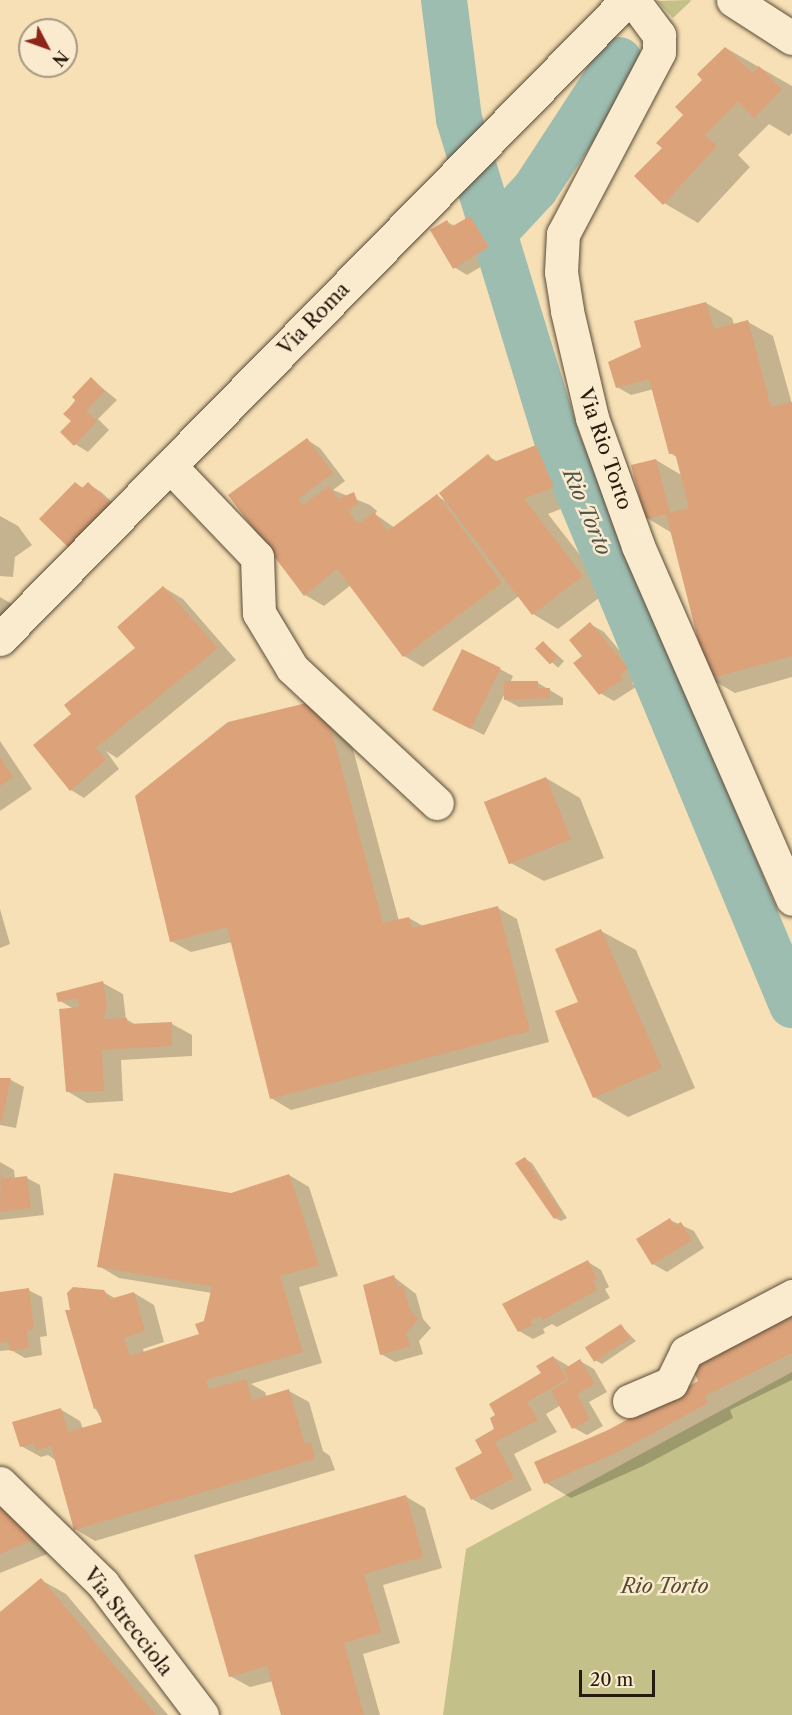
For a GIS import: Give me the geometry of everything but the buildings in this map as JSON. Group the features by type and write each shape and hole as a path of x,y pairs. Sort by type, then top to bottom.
{"street":[{"name":"Via Roma","path":"0,639 627,0"},
{"name":"Via Rio Torto","path":"633,0 659,35 659,52 565,230 560,247 566,304 592,418 638,546 792,899"},
{"path":"733,0 792,38"},
{"path":"170,466 257,557 259,613 292,668 437,803"},
{"path":"629,1401 671,1383 686,1352 792,1296"},
{"name":"Via Strecciola","path":"0,1483 103,1584 201,1715"}],"green space":[{"path":"690,0 691,1 673,18 657,1"},
{"name":"Rio Torto","path":"792,1372 792,1715 443,1715 466,1549"}],"waterway":[{"name":"Rio Torto","path":"444,0 459,119 558,443 792,1005"},
{"path":"493,234 535,189 619,60"}]}
